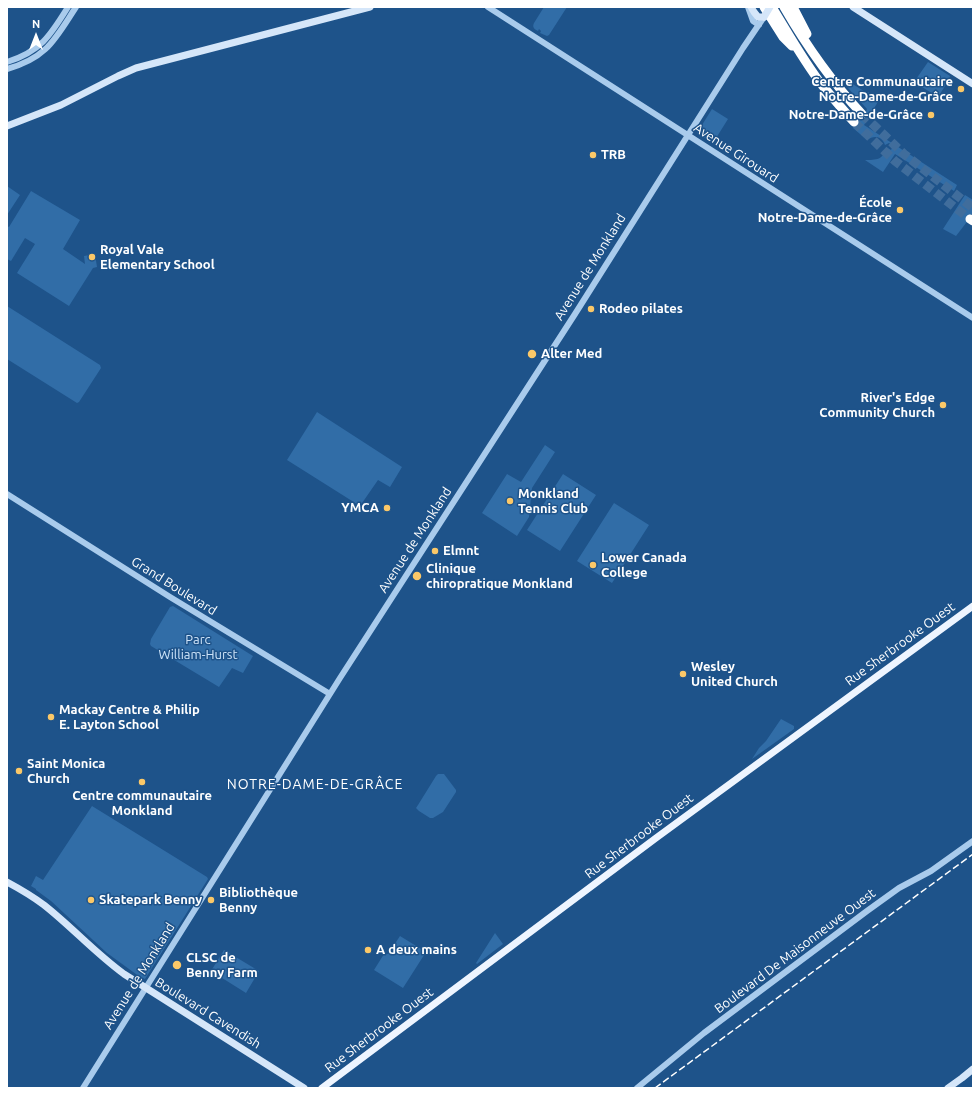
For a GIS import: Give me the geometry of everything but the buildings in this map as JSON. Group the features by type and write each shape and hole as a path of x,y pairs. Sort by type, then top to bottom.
{"highway":[{"path":"764,7 783,37 804,58"},
{"path":"771,7 822,84 854,122"},
{"path":"784,7 828,75 862,114"},
{"path":"793,7 828,75"}],"main road":[{"path":"7,126 61,105 136,68 370,7"},
{"path":"749,7 758,17 764,17"},
{"name":"Avenue de Monkland","path":"764,17 771,7"},
{"path":"853,7 973,84"},
{"name":"Rue Sherbrooke Ouest","path":"322,1088 667,830 973,606"},
{"name":"Boulevard Cavendish","path":"7,882 43,904 99,955 117,969 304,1088"},
{"path":"948,1088 973,1069"}],"street":[{"path":"7,62 26,55 42,44 52,33 68,7"},
{"path":"7,69 28,61 47,49 55,40 76,7"},
{"name":"Avenue Girouard","path":"488,7 973,318"},
{"path":"749,7 753,20 759,25"},
{"name":"Avenue de Monkland","path":"83,1088 330,694 576,313 764,17"},
{"name":"Grand Boulevard","path":"7,494 330,694"},
{"name":"Boulevard De Maisonneuve Ouest","path":"637,1088 704,1033 861,915 894,891 931,872 973,841"}],"green space":[{"path":"544,7 567,7 547,36 540,33 541,31 539,29 538,31 533,27 533,24"},
{"path":"928,62 950,76 938,97 914,82"},
{"path":"851,83 879,100 864,125 957,185 954,191 895,154 883,172 865,160 873,160 881,157 886,147 891,150 893,146 889,143 885,145 884,142 878,137 872,137 867,140 853,128 867,109 848,88"},
{"path":"712,109 728,119 713,143 697,133"},
{"path":"7,186 20,195 7,215"},
{"path":"31,191 80,220 63,249 85,264 84,256 95,254 97,267 93,268 69,306 17,273 35,244 25,238 11,261 7,259 7,226 9,227"},
{"path":"965,195 973,200 973,214 956,236 943,229"},
{"path":"7,306 100,365 101,368 79,402 77,403 7,359"},
{"path":"317,412 402,467 390,487 378,480 360,506 287,460"},
{"name":"Monkland Tennis Club","path":"545,445 555,452 532,488 529,517 517,536 482,513 507,474 521,482"},
{"path":"563,474 596,495 560,551 527,530"},
{"path":"614,503 649,525 612,583 577,561"},
{"name":"Parc William-Hurst","path":"173,606 253,656 243,673 232,668 219,687 151,646 151,639 170,607"},
{"path":"781,719 794,726 794,729 752,759 759,748 766,741"},
{"path":"438,774 444,774 456,792 443,812 433,818 430,818 416,808"},
{"path":"92,806 208,879 145,979 107,953 51,901 31,886 36,876 43,880"},
{"path":"495,933 503,944 477,964 476,963"},
{"path":"400,936 426,952 403,988 374,970 384,954 388,954"},
{"path":"224,950 259,971 246,993 211,971"}],"tunnel":[{"path":"862,114 904,154 973,208"},
{"path":"854,122 895,161 970,219"}],"railway":[{"path":"655,1088 973,854"}],"place":[{"name":"Centre Communautaire Notre-Dame-de-Grâce","path":"961,89"},
{"name":"Notre-Dame-de-Grâce","path":"931,115"},
{"name":"TRB","path":"593,155"},
{"name":"École Notre-Dame-de-Grâce","path":"900,210"},
{"name":"Royal Vale Elementary School","path":"92,257"},
{"name":"Rodeo pilates","path":"591,309"},
{"name":"Alter Med","path":"532,354"},
{"name":"River's Edge Community Church","path":"943,405"},
{"name":"Monkland Tennis Club","path":"510,501"},
{"name":"YMCA","path":"387,508"},
{"name":"Elmnt","path":"435,551"},
{"name":"Lower Canada College","path":"593,565"},
{"name":"Clinique chiropratique Monkland","path":"417,576"},
{"name":"Wesley United Church","path":"683,674"},
{"name":"Mackay Centre & Philip E. Layton School","path":"51,717"},
{"name":"Saint Monica Church","path":"19,771"},
{"name":"Centre communautaire Monkland","path":"142,782"},
{"name":"Skatepark Benny","path":"91,900"},
{"name":"Bibliothèque Benny","path":"211,900"},
{"name":"A deux mains","path":"368,950"},
{"name":"CLSC de Benny Farm","path":"177,965"}],"district":[{"name":"NOTRE-DAME-DE-GRÂCE","path":"315,784"}]}
